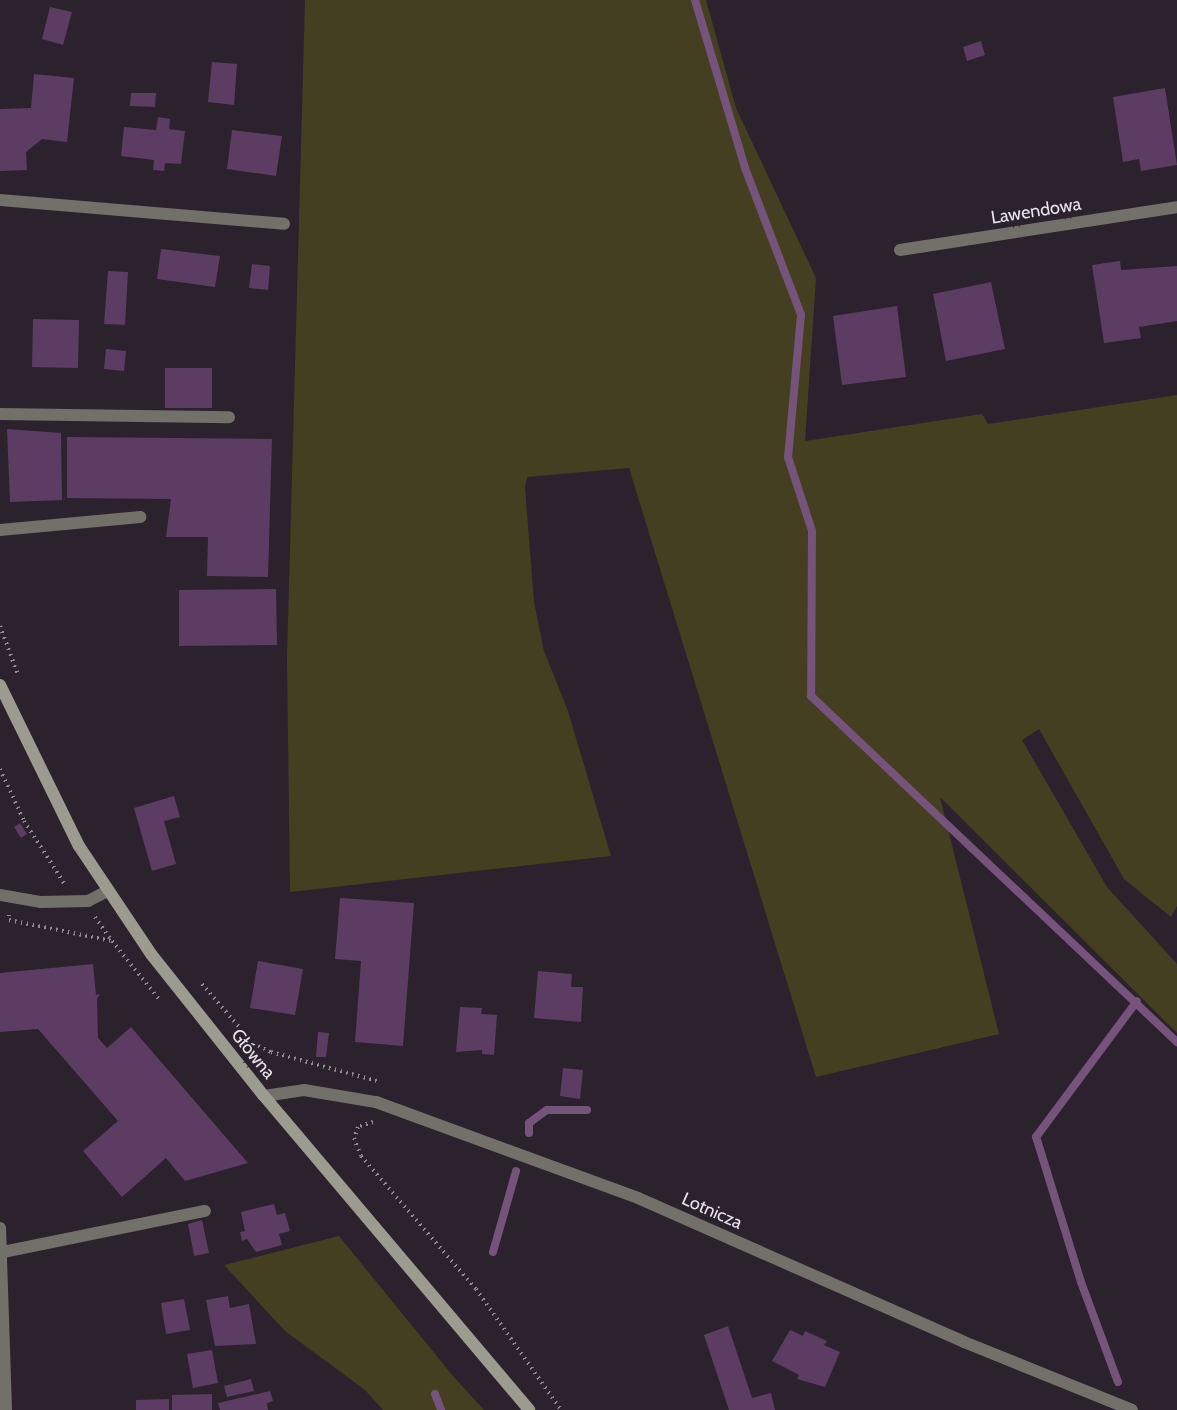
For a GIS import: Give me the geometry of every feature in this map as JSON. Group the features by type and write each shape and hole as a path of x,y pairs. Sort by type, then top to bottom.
{"main road":[{"name":"Główna","path":"0,685 50,791 106,892 151,954 264,1096 529,1410"}],"street":[{"path":"0,200 284,224"},
{"name":"Lawendowa","path":"900,250 1177,207"},
{"path":"0,414 229,417"},
{"path":"0,530 140,517"},
{"path":"5,896 41,902 82,901 106,892"},
{"name":"Lotnicza","path":"264,1096 304,1090 376,1102 638,1198 964,1342 1132,1410"},
{"path":"3,1252 205,1211"},
{"path":"0,1228 3,1252 6,1410"}],"path":[{"path":"0,626 20,679"},
{"path":"0,769 24,821 52,867 82,901 134,968"},
{"path":"5,896 9,920 112,941"},
{"path":"199,980 253,1043 271,1052 381,1082"},
{"path":"370,1123 358,1127 354,1138 361,1156 476,1289 561,1410"}],"shaded area":[{"path":"305,0 706,0 736,108 816,278 805,441 982,414 988,424 1177,395 1177,906 1171,917 1124,879 1039,729 1022,740 1107,887 1177,964 1177,1033 940,797 999,1034 816,1077 629,468 527,477 525,487 534,602 544,651 568,711 611,856 290,892 287,658"},
{"path":"339,1236 453,1376 484,1410 383,1410 365,1390 285,1331 224,1265"}],"building":[{"path":"50,7 72,12 63,45 42,39"},
{"path":"981,41 985,55 967,61 963,47"},
{"path":"212,62 237,64 234,105 208,102"},
{"path":"34,74 74,78 67,142 42,139 26,152 27,170 0,171 0,109 31,108"},
{"path":"1165,88 1177,165 1141,171 1139,159 1123,162 1113,97"},
{"path":"131,93 156,93 155,107 130,106"},
{"path":"158,117 170,119 169,129 185,131 181,164 165,163 164,171 153,170 154,160 121,156 124,127 156,130"},
{"path":"232,130 282,136 276,176 227,169"},
{"path":"161,249 220,256 215,287 157,279"},
{"path":"1120,261 1121,270 1177,266 1177,321 1139,327 1141,338 1104,343 1092,265"},
{"path":"252,264 270,266 268,290 249,288"},
{"path":"108,271 128,272 125,325 104,324"},
{"path":"991,282 1005,349 946,361 933,294"},
{"path":"897,306 906,377 842,385 833,316"},
{"path":"33,319 79,320 78,368 32,367"},
{"path":"106,349 126,351 124,371 104,369"},
{"path":"165,368 212,368 212,408 165,408"},
{"path":"7,429 61,433 62,500 10,502"},
{"path":"67,437 272,439 268,577 207,576 208,537 166,537 171,499 67,498"},
{"path":"276,589 277,645 179,646 179,590"},
{"path":"174,796 180,817 164,821 176,864 152,871 134,808"},
{"path":"20,823 27,834 21,838 14,827"},
{"path":"340,898 414,903 403,1046 355,1042 361,961 335,959"},
{"path":"258,961 303,969 295,1015 250,1008"},
{"path":"93,964 96,995 100,994 97,999 98,1038 107,1048 131,1027 248,1163 185,1181 166,1158 122,1197 83,1151 118,1121 38,1029 0,1032 0,973"},
{"path":"538,971 572,974 571,987 583,987 581,1022 534,1018"},
{"path":"460,1007 482,1008 481,1014 497,1015 494,1055 482,1054 482,1050 456,1052"},
{"path":"318,1032 329,1033 326,1057 316,1057"},
{"path":"563,1068 583,1070 580,1099 560,1096"},
{"path":"274,1204 277,1215 285,1213 290,1231 279,1234 282,1245 256,1252 247,1239 242,1241 240,1232 245,1231 241,1212"},
{"path":"202,1220 209,1253 194,1256 188,1224"},
{"path":"228,1296 230,1308 249,1304 256,1344 215,1346 206,1300"},
{"path":"184,1299 190,1330 166,1334 161,1303"},
{"path":"728,1326 752,1398 771,1393 775,1410 729,1410 704,1335"},
{"path":"790,1330 803,1336 805,1331 827,1341 824,1345 840,1352 825,1387 797,1379 799,1375 772,1361"},
{"path":"212,1350 218,1383 193,1388 187,1354"},
{"path":"251,1379 254,1391 227,1397 224,1386"},
{"path":"270,1391 273,1401 267,1403 268,1410 220,1410 218,1403"},
{"path":"212,1394 212,1410 172,1410 172,1395"},
{"path":"169,1399 169,1410 136,1410 136,1400"}],"waterway":[{"path":"695,0 745,168 801,315 788,457 812,531 811,696 1177,1042"},
{"path":"1118,1382 1081,1282 1036,1137 1137,1001"},
{"path":"529,1133 529,1123 547,1110 587,1110"},
{"path":"493,1252 516,1171"},
{"path":"435,1394 441,1410"}]}
